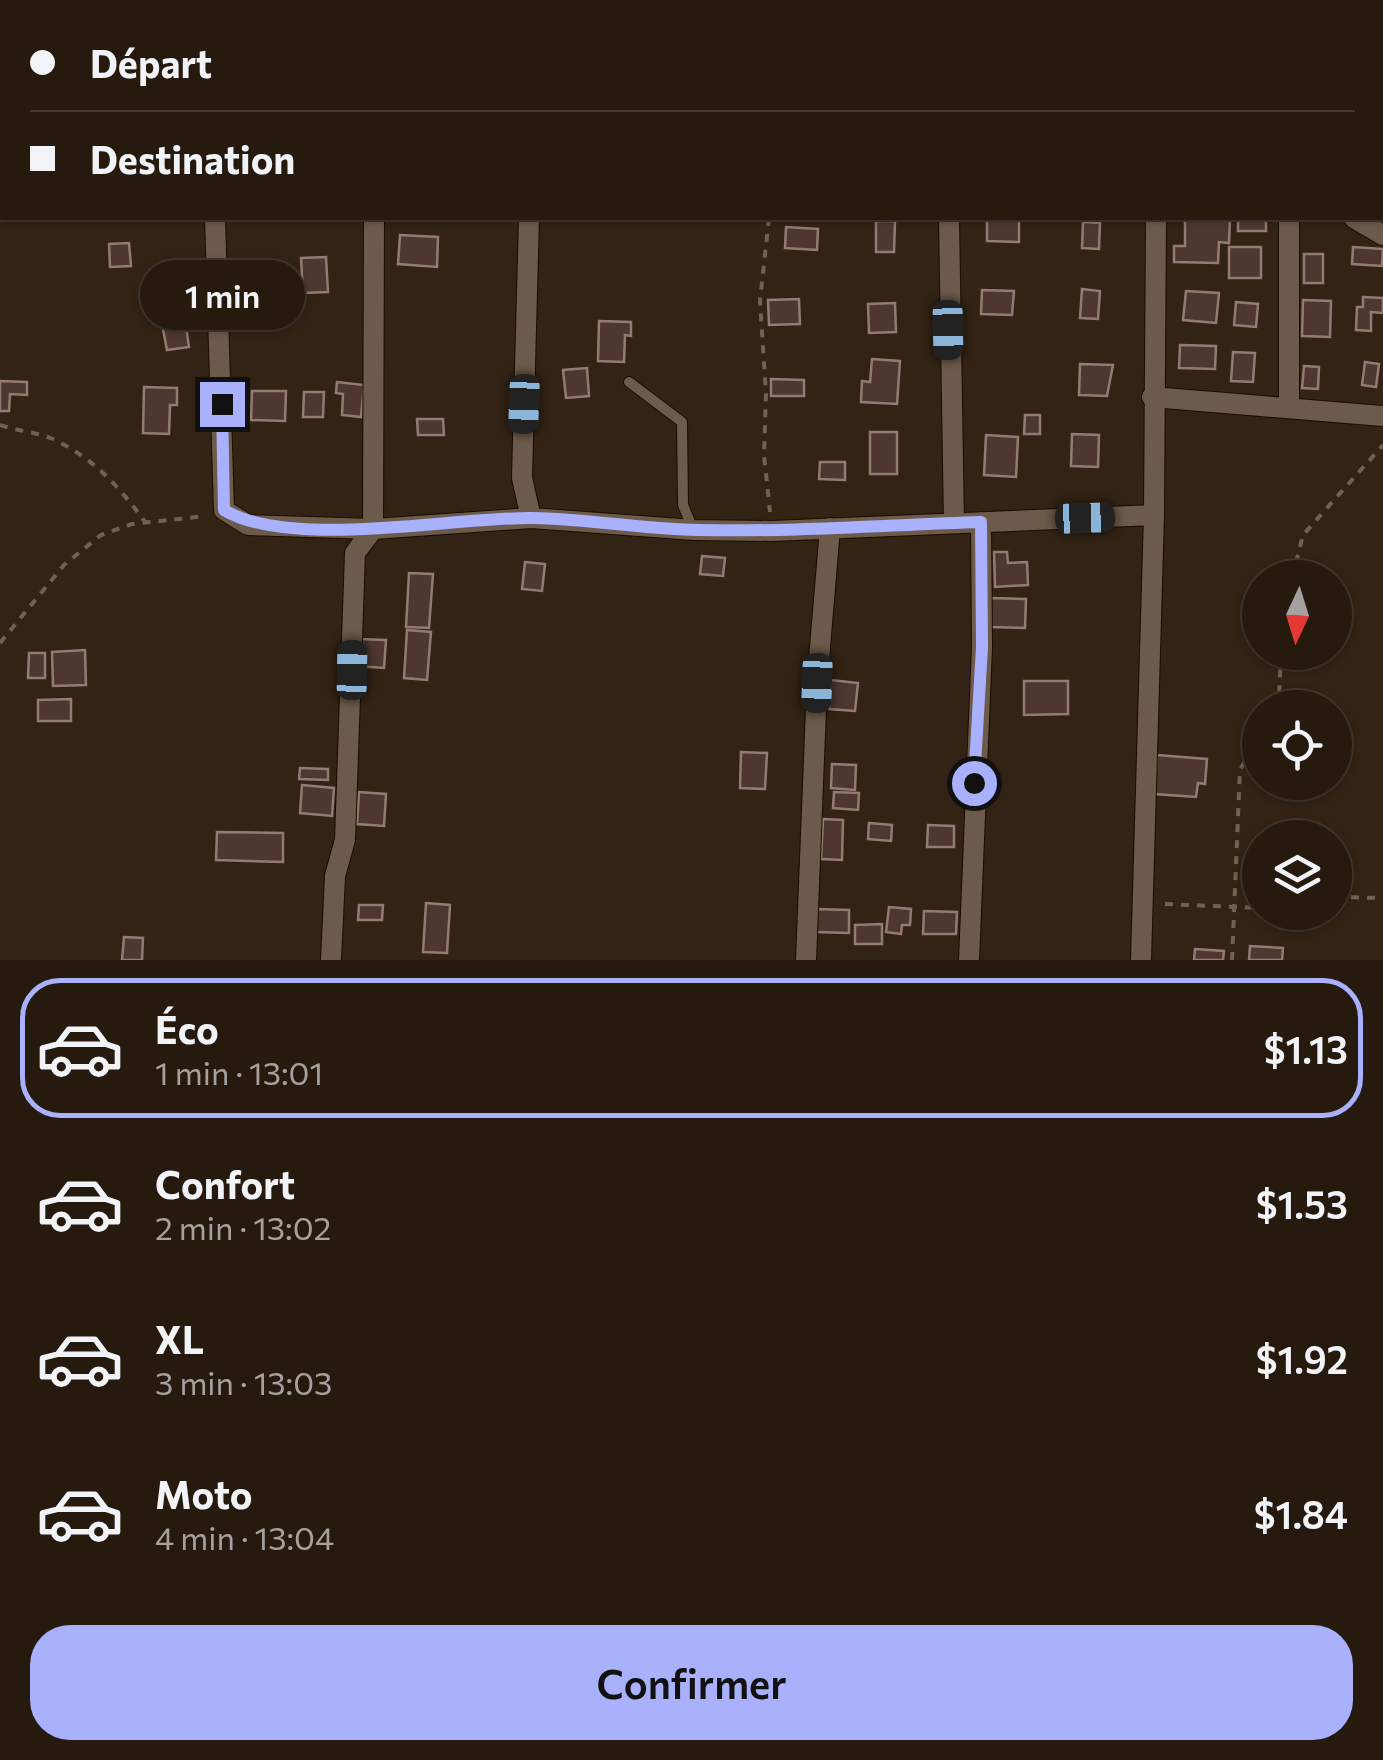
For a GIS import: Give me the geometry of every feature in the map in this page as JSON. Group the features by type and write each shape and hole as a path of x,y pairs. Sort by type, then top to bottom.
{"street":[{"path":"216,220 224,510 248,524 372,529 531,518 694,530 772,531 1154,515"},
{"path":"331,960 335,876 345,840 354,552 372,529 374,220"},
{"path":"529,220 522,478 531,518"},
{"path":"949,220 954,523"},
{"path":"1141,960 1154,515 1156,220"},
{"path":"1289,408 1290,220"},
{"path":"1357,220 1383,235"},
{"path":"1152,397 1383,416"},
{"path":"969,960 982,647 981,522"},
{"path":"806,960 817,683 830,528"}],"lane":[{"path":"629,382 682,422 682,505 694,530"}],"path":[{"path":"769,220 760,301 766,394 764,456 772,531"},
{"path":"0,424 51,438 84,457 112,476 146,523"},
{"path":"1297,560 1304,535 1383,445"},
{"path":"0,643 51,579 101,535 146,523 197,520 224,510"},
{"path":"1232,960 1242,766"},
{"path":"1352,897 1383,898"},
{"path":"1143,903 1242,908"}],"building":[{"path":"987,220 1019,220 1019,242 987,241"},
{"path":"1185,220 1230,220 1229,243 1219,242 1218,263 1174,262 1174,246 1185,246"},
{"path":"1238,220 1266,220 1266,231 1238,231"},
{"path":"876,221 895,221 894,252 876,252"},
{"path":"1083,222 1100,223 1099,249 1082,248"},
{"path":"786,227 818,229 817,250 785,248"},
{"path":"400,235 438,237 437,267 398,264"},
{"path":"129,243 131,266 110,267 109,244"},
{"path":"1229,247 1261,247 1261,278 1229,278"},
{"path":"1353,247 1383,249 1382,266 1352,264"},
{"path":"1304,254 1323,254 1323,283 1304,283"},
{"path":"326,257 328,292 303,293 301,258"},
{"path":"1082,289 1100,291 1098,319 1080,318"},
{"path":"982,290 1014,291 1012,315 981,314"},
{"path":"1186,291 1219,293 1216,323 1183,320"},
{"path":"1363,297 1383,298 1383,313 1371,312 1371,331 1356,330 1357,307 1363,307"},
{"path":"799,299 800,324 769,325 768,300"},
{"path":"1303,300 1331,301 1330,337 1302,336"},
{"path":"1236,302 1258,304 1256,327 1234,325"},
{"path":"895,303 896,332 869,333 868,304"},
{"path":"185,320 189,347 167,350 162,324"},
{"path":"599,321 631,322 631,336 625,335 624,362 598,361"},
{"path":"1180,345 1216,346 1215,369 1179,368"},
{"path":"1233,352 1255,353 1253,382 1231,381"},
{"path":"872,359 900,361 897,404 861,402 862,381 870,382"},
{"path":"1365,362 1379,364 1376,387 1362,385"},
{"path":"1080,364 1113,365 1107,396 1079,395"},
{"path":"1304,366 1319,367 1318,389 1302,388"},
{"path":"587,368 589,396 566,398 563,370"},
{"path":"771,379 804,380 804,396 771,396"},
{"path":"0,381 27,382 27,395 10,394 9,411 0,411"},
{"path":"337,382 364,385 361,417 342,415 343,394 336,393"},
{"path":"144,387 177,388 177,405 170,405 169,434 143,433"},
{"path":"252,391 286,391 285,421 251,420"},
{"path":"304,392 324,392 323,417 303,417"},
{"path":"1025,415 1040,415 1040,434 1024,434"},
{"path":"417,419 443,419 444,435 418,435"},
{"path":"870,432 897,432 897,474 870,474"},
{"path":"1072,434 1099,435 1098,467 1071,466"},
{"path":"986,435 1018,437 1016,477 984,475"},
{"path":"820,462 845,462 845,480 819,479"},
{"path":"994,552 1007,552 1008,563 1027,562 1028,585 995,587"},
{"path":"702,556 725,558 723,576 700,574"},
{"path":"525,562 545,564 542,591 522,589"},
{"path":"409,573 433,574 429,628 406,627"},
{"path":"991,598 1026,599 1025,628 990,627"},
{"path":"407,630 431,632 427,680 404,678"},
{"path":"358,639 386,640 384,668 356,666"},
{"path":"85,650 86,685 53,686 52,652"},
{"path":"29,653 45,653 45,678 28,678"},
{"path":"831,680 858,683 855,711 829,709"},
{"path":"1024,681 1068,681 1068,714 1024,715"},
{"path":"71,699 71,721 38,721 38,700"},
{"path":"741,752 767,753 765,789 740,788"},
{"path":"1157,755 1207,759 1205,784 1198,783 1196,797 1154,794"},
{"path":"832,764 856,765 855,790 831,788"},
{"path":"300,768 328,769 328,780 299,779"},
{"path":"302,785 334,788 332,816 300,813"},
{"path":"359,792 386,794 384,826 357,824"},
{"path":"834,792 859,793 858,810 833,808"},
{"path":"823,819 843,820 842,860 821,859"},
{"path":"869,823 892,825 891,841 868,839"},
{"path":"928,825 954,826 954,847 927,847"},
{"path":"217,832 283,833 283,862 216,860"},
{"path":"426,903 450,905 447,953 423,952"},
{"path":"359,905 383,905 382,920 358,920"},
{"path":"889,907 911,909 910,925 902,925 901,934 886,932"},
{"path":"816,909 849,910 849,933 815,932"},
{"path":"924,911 957,912 956,934 923,934"},
{"path":"882,924 882,944 855,944 855,925"},
{"path":"124,937 143,938 142,960 122,960"},
{"path":"1250,946 1283,948 1282,960 1249,960"},
{"path":"1195,949 1224,951 1223,960 1194,960"}],"route":[{"path":"222,404 224,510 248,524 372,529 531,518 694,530 772,531 981,522 982,647 974,783"}]}
